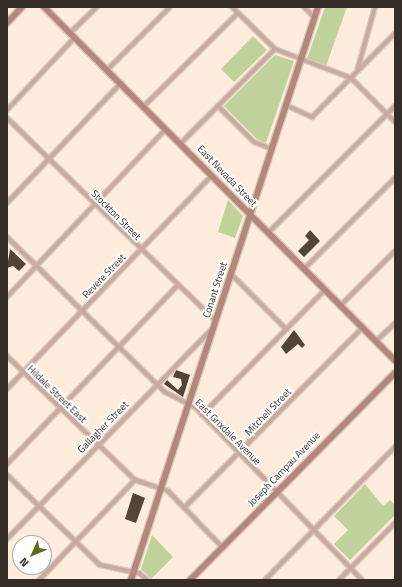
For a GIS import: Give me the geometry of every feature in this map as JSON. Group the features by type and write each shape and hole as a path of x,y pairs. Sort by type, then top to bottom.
{"street":[{"path":"7,23 22,7"},
{"name":"East Nevada Street","path":"44,7 395,360"},
{"path":"7,110 97,7"},
{"path":"107,70 170,7"},
{"path":"232,7 275,49 351,78 395,122"},
{"path":"304,7 315,18"},
{"name":"Conant Street","path":"131,580 318,7"},
{"path":"357,71 375,7"},
{"path":"144,106 238,13"},
{"path":"286,105 312,116 395,33"},
{"path":"180,143 275,49"},
{"path":"7,203 121,83"},
{"path":"218,106 254,142 272,149"},
{"path":"268,232 395,106"},
{"name":"Stockton Street","path":"7,118 94,205 216,321"},
{"path":"7,297 166,129"},
{"name":"Revere Street","path":"7,389 212,175"},
{"path":"304,269 395,178"},
{"name":"East Grixdale Avenue","path":"7,237 171,397 189,404 202,415 362,580"},
{"path":"341,305 395,251"},
{"path":"231,274 286,329"},
{"path":"7,464 178,285"},
{"path":"202,415 325,290"},
{"path":"376,341 395,323"},
{"name":"Mitchell Street","path":"185,508 363,327"},
{"name":"Gallagher Street","path":"7,539 156,383 213,328"},
{"name":"Hildale Street East","path":"7,356 134,480 161,488 185,508 222,547"},
{"name":"Joseph Campau Avenue","path":"190,580 395,373"},
{"path":"265,580 395,448"},
{"path":"7,475 75,542 103,567 134,573 147,580"},
{"path":"39,580 134,480"},
{"path":"339,580 395,523"}],"green space":[{"path":"325,7 347,7 326,66 307,59"},
{"path":"253,36 267,50 234,82 221,69"},
{"path":"275,55 294,61 266,143 257,139 224,106"},
{"path":"228,200 243,216 235,238 218,232"},
{"path":"365,484 383,506 390,500 395,505 395,515 350,560 334,544 348,530 334,516"},
{"path":"152,535 173,557 151,579 141,569"}],"building":[{"path":"310,230 320,241 304,257 298,251 309,240 305,236"},
{"path":"10,249 26,264 19,271 13,266 7,268"},
{"path":"294,330 305,345 302,348 298,344 286,354 281,347"},
{"path":"176,370 190,375 183,397 164,384 167,380 178,390 182,385 181,379 173,377"},
{"path":"133,493 145,498 136,523 125,519"}]}
